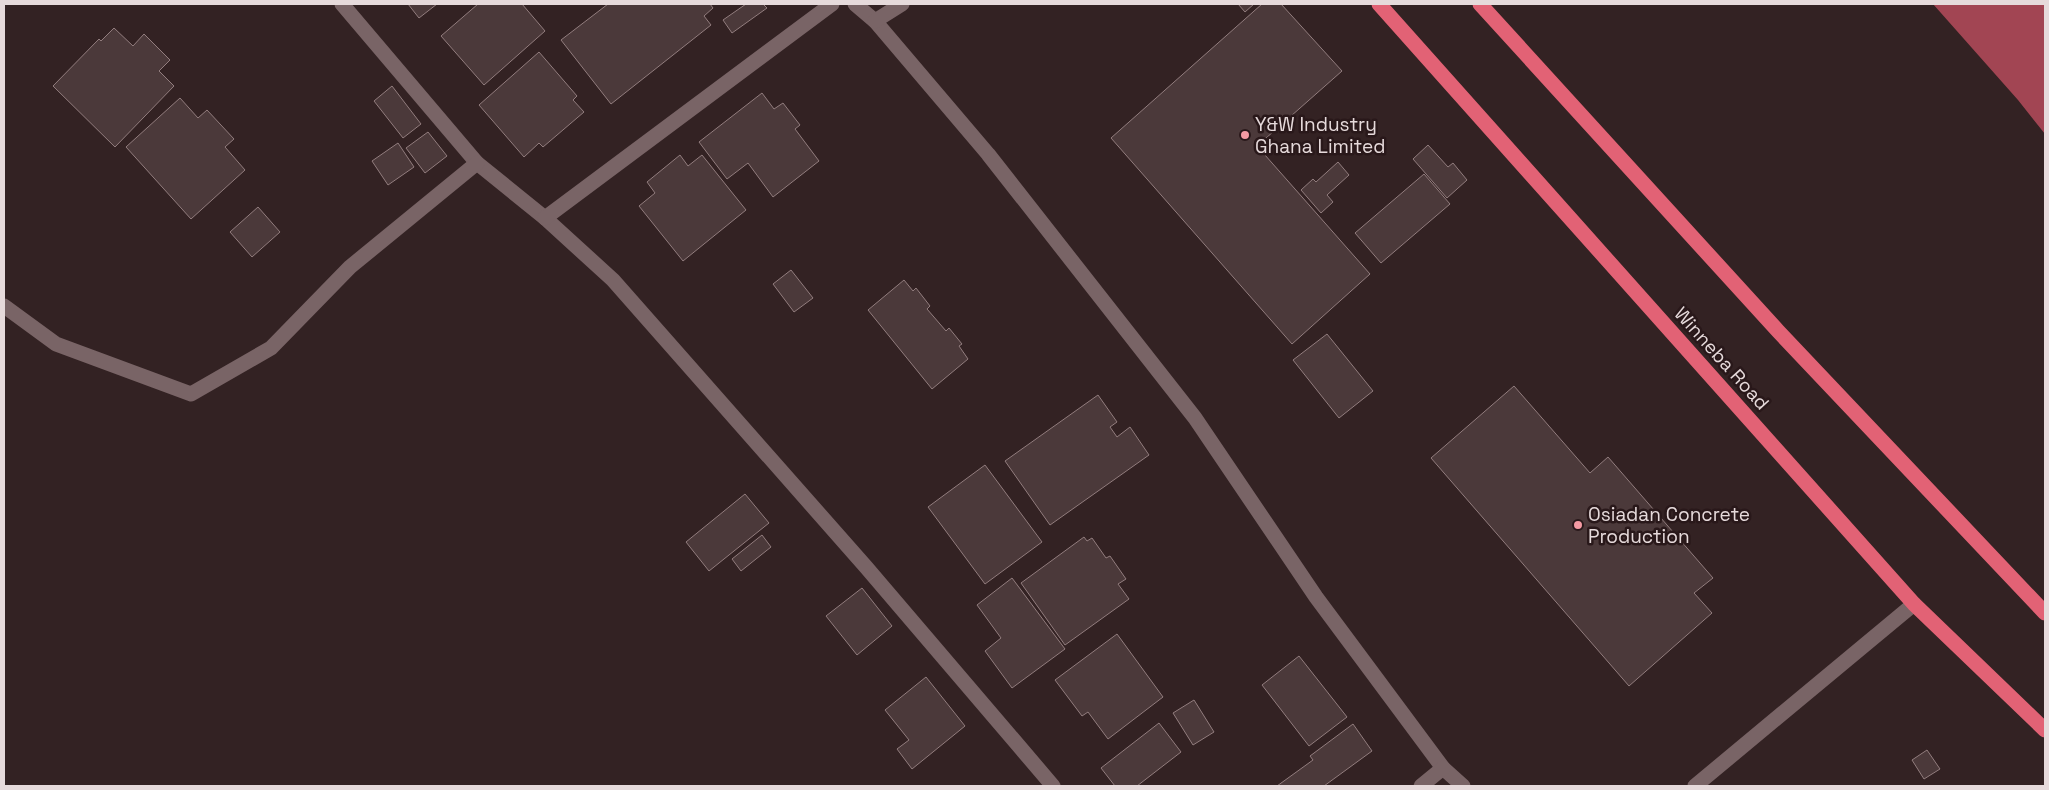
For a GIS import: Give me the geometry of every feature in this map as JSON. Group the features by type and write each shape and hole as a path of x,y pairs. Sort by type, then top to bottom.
{"highway":[{"name":"Winneba Road","path":"1379,4 1914,604 2045,730"},
{"path":"1480,4 1778,331 2045,613"}],"street":[{"path":"342,4 477,163 545,218 613,280 866,567 1053,786"},
{"path":"545,218 832,4"},
{"path":"855,4 875,21 988,154 1195,418 1316,597 1444,768 1463,786"},
{"path":"875,21 902,4"},
{"path":"4,306 56,344 191,394 271,348 350,267 477,163"},
{"path":"1695,786 1914,604"},
{"path":"1421,786 1444,768"}],"shaded area":[{"path":"1933,4 2045,4 2045,134 2018,100"}],"building":[{"path":"408,4 437,4 419,18"},
{"path":"478,4 522,4 545,31 484,85 441,36"},
{"path":"608,4 710,4 713,8 704,16 711,25 611,104 561,40"},
{"path":"746,4 763,4 767,8 732,33 723,20"},
{"path":"1238,4 1254,4 1245,12"},
{"path":"1262,4 1281,4 1342,71 1257,146 1370,274 1292,344 1111,138"},
{"path":"114,28 133,46 144,34 170,60 159,71 174,86 115,147 53,86 99,39 101,41"},
{"path":"539,52 577,96 573,100 584,112 543,147 539,143 524,157 479,105"},
{"path":"392,86 421,124 403,138 374,101"},
{"path":"762,93 774,109 783,103 800,125 795,129 819,161 773,197 748,163 727,179 699,142"},
{"path":"180,98 198,118 207,110 234,139 225,147 245,170 191,219 126,147"},
{"path":"428,132 447,156 425,173 406,148"},
{"path":"398,143 414,167 388,185 372,161"},
{"path":"1428,145 1448,167 1453,163 1467,180 1447,198 1413,159"},
{"path":"680,155 688,166 702,155 746,210 683,261 639,206 655,193 647,182"},
{"path":"1338,162 1349,175 1327,195 1333,202 1321,213 1301,190 1313,179 1316,182"},
{"path":"1424,174 1450,204 1381,263 1355,233"},
{"path":"258,207 280,232 252,257 230,232"},
{"path":"791,270 813,298 794,312 773,284"},
{"path":"904,280 913,291 916,288 930,306 927,309 946,331 949,328 962,344 959,346 968,359 932,389 868,310"},
{"path":"1327,334 1373,391 1339,418 1293,360"},
{"name":"Osiadan Concrete Production","path":"1514,386 1590,473 1608,457 1713,578 1694,593 1712,613 1629,686 1431,458"},
{"path":"1098,395 1117,422 1110,427 1117,437 1130,427 1149,455 1050,525 1005,461"},
{"path":"985,465 1042,542 985,584 928,507"},
{"path":"745,494 769,523 709,571 686,542"},
{"path":"762,535 771,547 741,571 732,559"},
{"path":"1084,537 1087,541 1092,538 1106,558 1110,556 1126,579 1118,584 1129,599 1065,645 1021,583"},
{"path":"1012,578 1065,649 1012,688 985,651 1001,638 977,605"},
{"path":"862,588 892,626 857,655 826,616"},
{"path":"1117,634 1163,697 1108,739 1088,712 1082,716 1055,680"},
{"path":"1299,656 1347,717 1309,746 1262,685"},
{"path":"926,677 965,726 912,769 897,749 909,740 885,710"},
{"path":"1194,700 1214,732 1193,745 1173,713"},
{"path":"1159,723 1181,752 1137,786 1115,786 1101,768"},
{"path":"1353,724 1372,751 1324,786 1277,786 1313,760 1310,756"},
{"path":"1927,750 1940,769 1924,779 1912,760"}],"place":[{"name":"Y&W Industry Ghana Limited","path":"1245,135"},
{"name":"Osiadan Concrete Production","path":"1578,525"}]}
